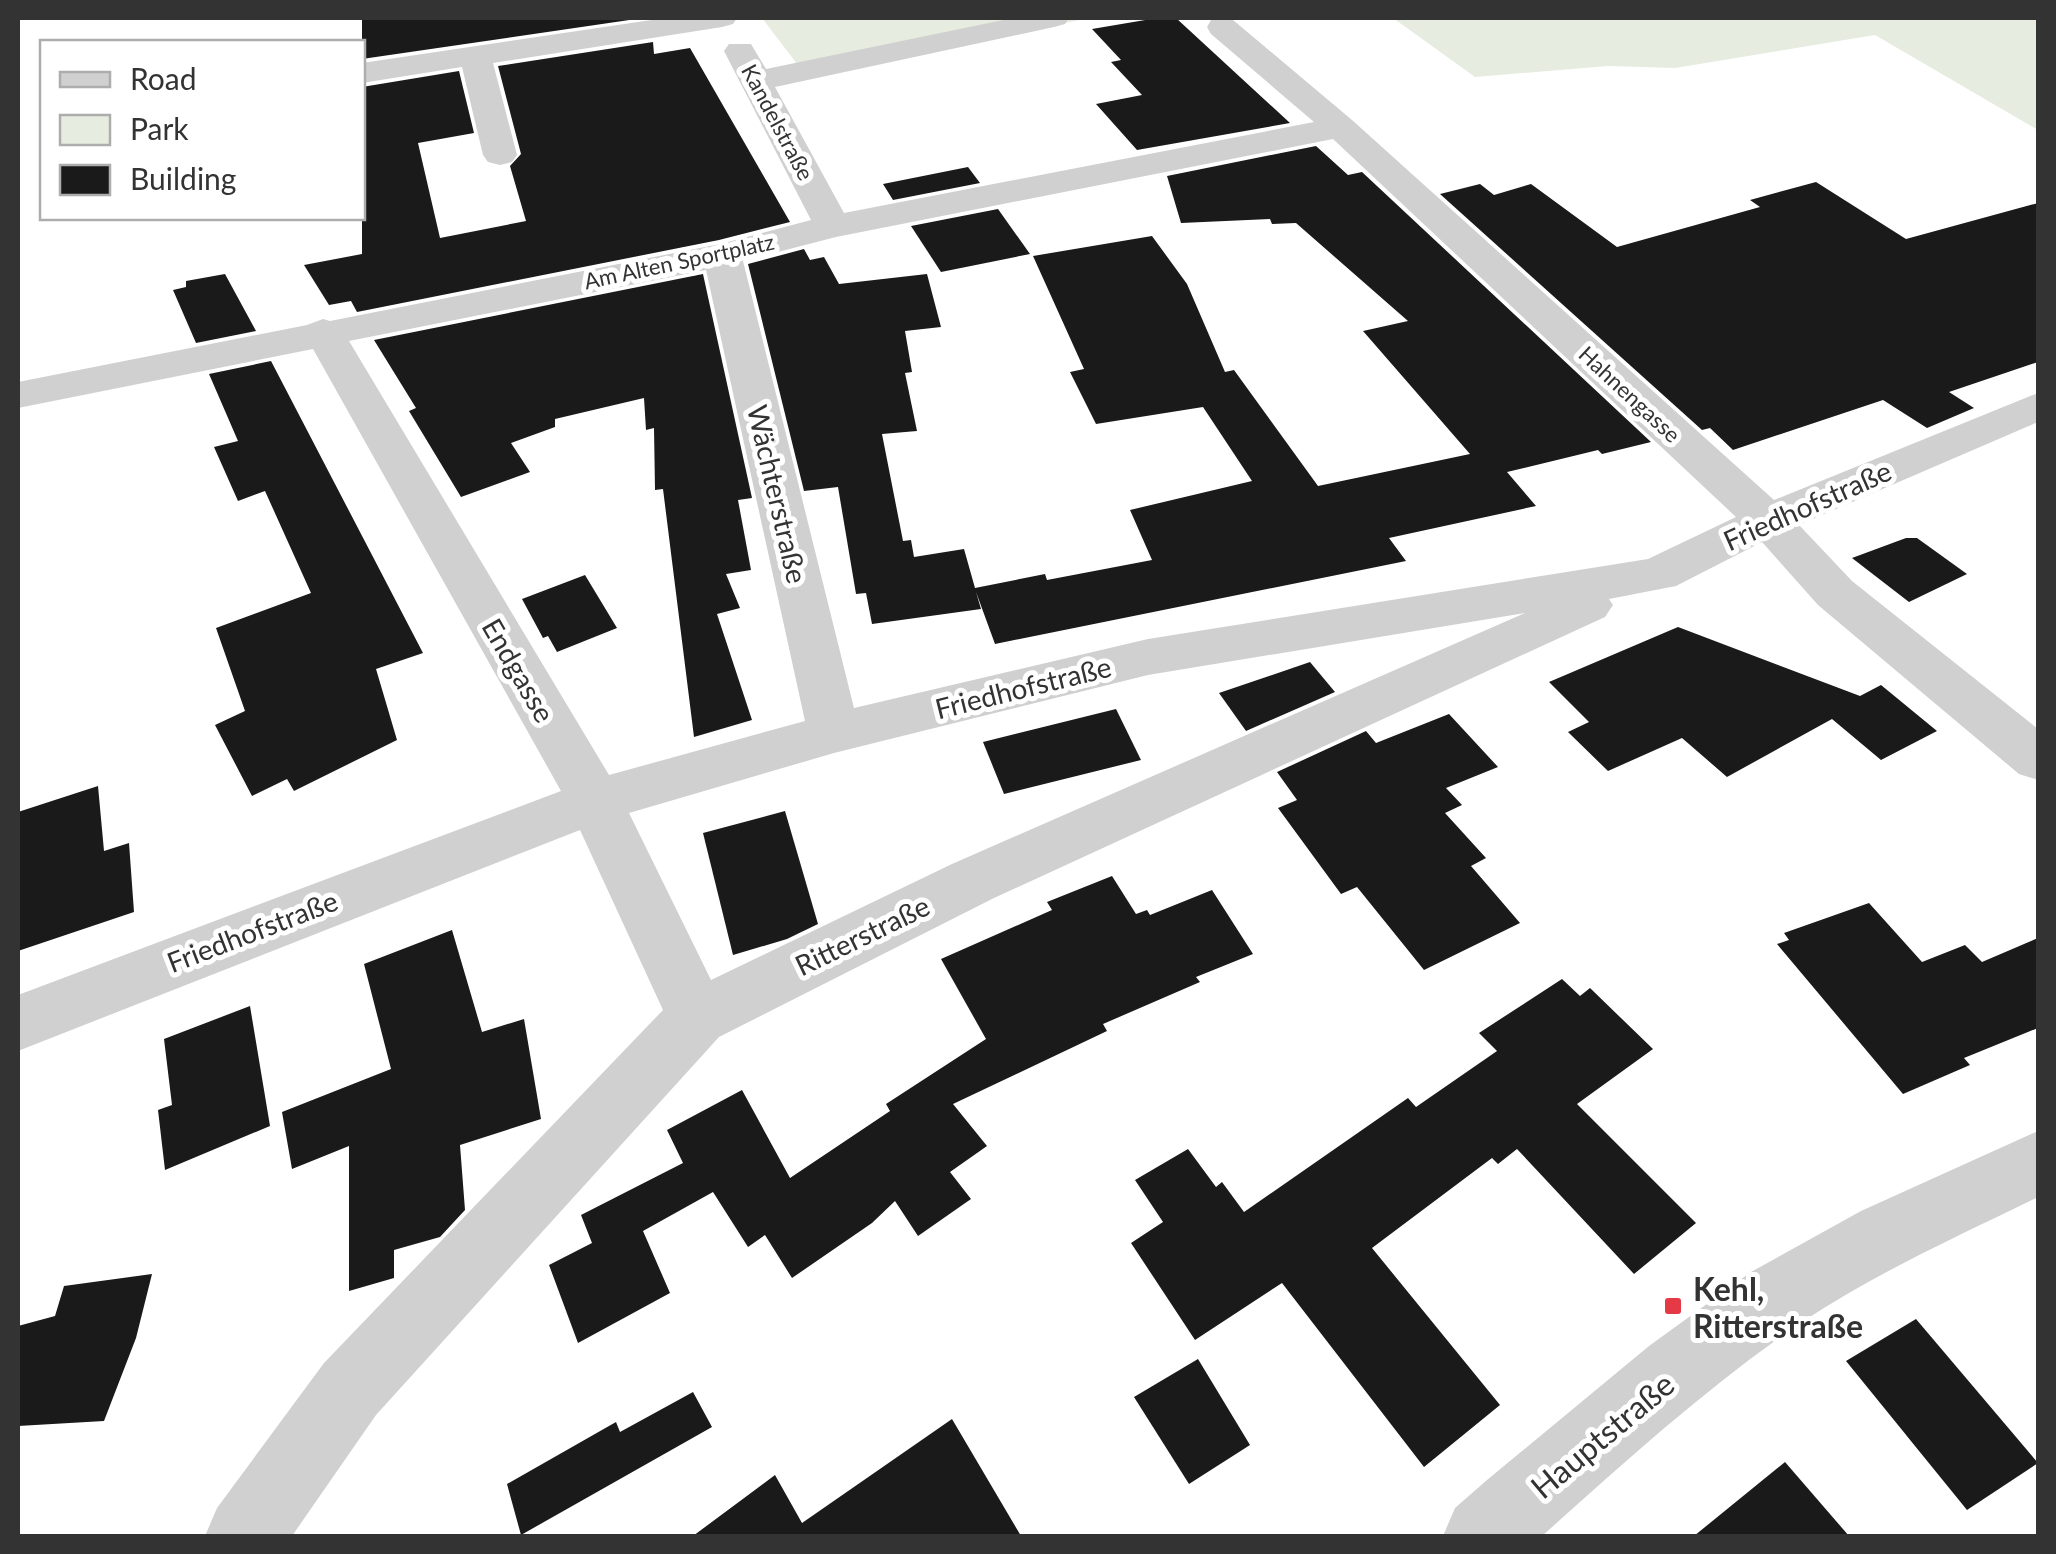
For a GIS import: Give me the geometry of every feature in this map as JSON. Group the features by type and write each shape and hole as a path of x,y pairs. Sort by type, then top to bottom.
{"street":[{"path":"365,73 722,18"},
{"name":"Kandelstraße","path":"722,18 833,226"},
{"path":"896,18 919,48"},
{"path":"756,81 1054,18"},
{"name":"Hahnengasse","path":"1222,27 1340,127 1768,520 1835,593 2038,759"},
{"path":"474,56 500,155"},
{"name":"Am Alten Sportplatz","path":"18,395 722,255 833,226 1340,127"},
{"name":"Wächterstraße","path":"722,255 834,733"},
{"name":"Endgasse","path":"322,332 595,800 697,1017"},
{"name":"Friedhofstraße","path":"18,1023 595,800 834,733 1148,656 1658,574 1768,520 2038,406"},
{"name":"Ritterstraße","path":"244,1536 350,1389 697,1017 973,881 1658,574"},
{"name":"Hauptstraße","path":"1483,1536 1609,1424 1744,1319 1877,1240 2038,1163"}],"green space":[{"path":"762,18 1089,18 807,77"},
{"path":"1393,18 2038,18 2038,130 1875,35 1675,68 1608,66 1475,77"}],"building":[{"path":"362,18 643,18 365,59"},
{"path":"1176,18 1290,123 1137,150 1096,104 1142,95 1111,62 1121,60 1092,29"},
{"path":"653,42 654,54 690,48 790,222 719,240 357,312 351,301 329,305 304,265 362,254 365,87 459,71 474,133 418,143 440,238 526,221 510,166 521,154 498,66"},
{"path":"1316,146 1348,175 1362,172 1651,442 1507,472 1536,506 1389,538 1406,561 995,644 976,592 981,609 872,624 866,593 856,594 838,487 804,491 748,264 804,249 810,260 824,257 839,284 927,274 941,327 905,331 912,372 905,373 917,431 882,434 903,541 911,540 914,557 964,549 975,588 1045,574 1047,580 1152,560 1130,510 1252,481 1203,407 1096,424 1070,372 1084,369 1033,256 1152,236 1187,284 1225,372 1234,370 1318,486 1470,454 1363,331 1408,321 1296,223 1272,224 1270,219 1181,223 1167,176"},
{"path":"968,167 980,183 893,200 883,184"},
{"path":"1816,182 1906,239 2038,203 2038,362 1949,392 1974,408 1927,428 1883,400 1733,450 1710,428 1702,430 1440,194 1480,184 1494,195 1531,184 1617,247 1760,207 1750,200"},
{"path":"998,209 1030,254 941,272 911,226"},
{"path":"225,274 256,331 196,343 173,290 186,287 186,281"},
{"path":"703,274 752,498 738,500 751,570 726,574 740,608 717,614 752,720 694,737 663,489 655,490 654,428 646,430 644,398 555,419 555,427 511,443 530,472 461,497 409,411 416,408 374,340"},
{"path":"271,361 423,653 376,669 397,740 294,791 287,779 252,796 215,725 245,711 216,628 311,593 265,491 238,501 214,447 238,441 209,374"},
{"path":"1906,538 1917,538 1967,574 1909,602 1852,558"},
{"path":"585,575 617,628 557,652 548,636 543,638 522,599"},
{"path":"1678,627 1860,696 1881,685 1937,731 1881,760 1832,719 1727,777 1682,738 1608,771 1568,732 1589,722 1549,682"},
{"path":"1310,662 1335,692 1246,731 1219,693"},
{"path":"1116,709 1141,760 1004,794 983,742"},
{"path":"1449,714 1498,767 1446,788 1462,805 1445,813 1486,858 1471,866 1520,923 1424,970 1357,887 1341,894 1278,808 1297,800 1277,772 1366,731 1376,743"},
{"path":"98,786 104,851 129,843 134,912 18,951 18,812"},
{"path":"785,811 818,924 787,939 733,955 703,833"},
{"path":"1112,876 1136,914 1147,910 1150,915 1212,890 1253,954 1196,977 1200,982 1103,1024 1107,1031 953,1104 987,1146 950,1172 971,1199 918,1236 895,1201 872,1223 792,1278 765,1235 748,1247 713,1192 643,1231 670,1293 578,1343 549,1265 592,1243 581,1215 683,1163 667,1130 742,1090 790,1178 890,1111 886,1104 986,1039 941,959 1052,910 1047,902"},
{"path":"1869,903 1922,962 1965,945 1982,962 2038,938 2038,1028 1964,1058 1970,1065 1903,1094 1777,944 1789,940 1784,933"},
{"path":"452,930 482,1032 524,1019 541,1119 460,1145 465,1210 440,1237 394,1250 394,1278 349,1291 349,1146 292,1169 282,1112 391,1069 364,964"},
{"path":"1562,979 1580,996 1590,988 1653,1049 1577,1104 1696,1223 1634,1274 1517,1149 1498,1164 1492,1158 1372,1248 1500,1405 1424,1467 1282,1283 1195,1340 1131,1243 1163,1222 1135,1180 1188,1149 1216,1187 1222,1182 1244,1212 1408,1098 1416,1107 1497,1051 1479,1033"},
{"path":"250,1006 270,1126 165,1170 158,1110 172,1105 164,1039"},
{"path":"152,1274 136,1338 104,1421 18,1426 18,1326 55,1316 64,1286"},
{"path":"1916,1319 2038,1463 1967,1510 1846,1361"},
{"path":"1198,1359 1250,1445 1189,1484 1134,1397"},
{"path":"693,1392 712,1427 521,1535 507,1484 616,1422 620,1432"},
{"path":"952,1419 1021,1536 693,1536 775,1475 802,1523"},
{"path":"1785,1462 1849,1536 1694,1536"}],"place":[{"name":"Kehl, Ritterstraße","path":"1673,1306"}]}
